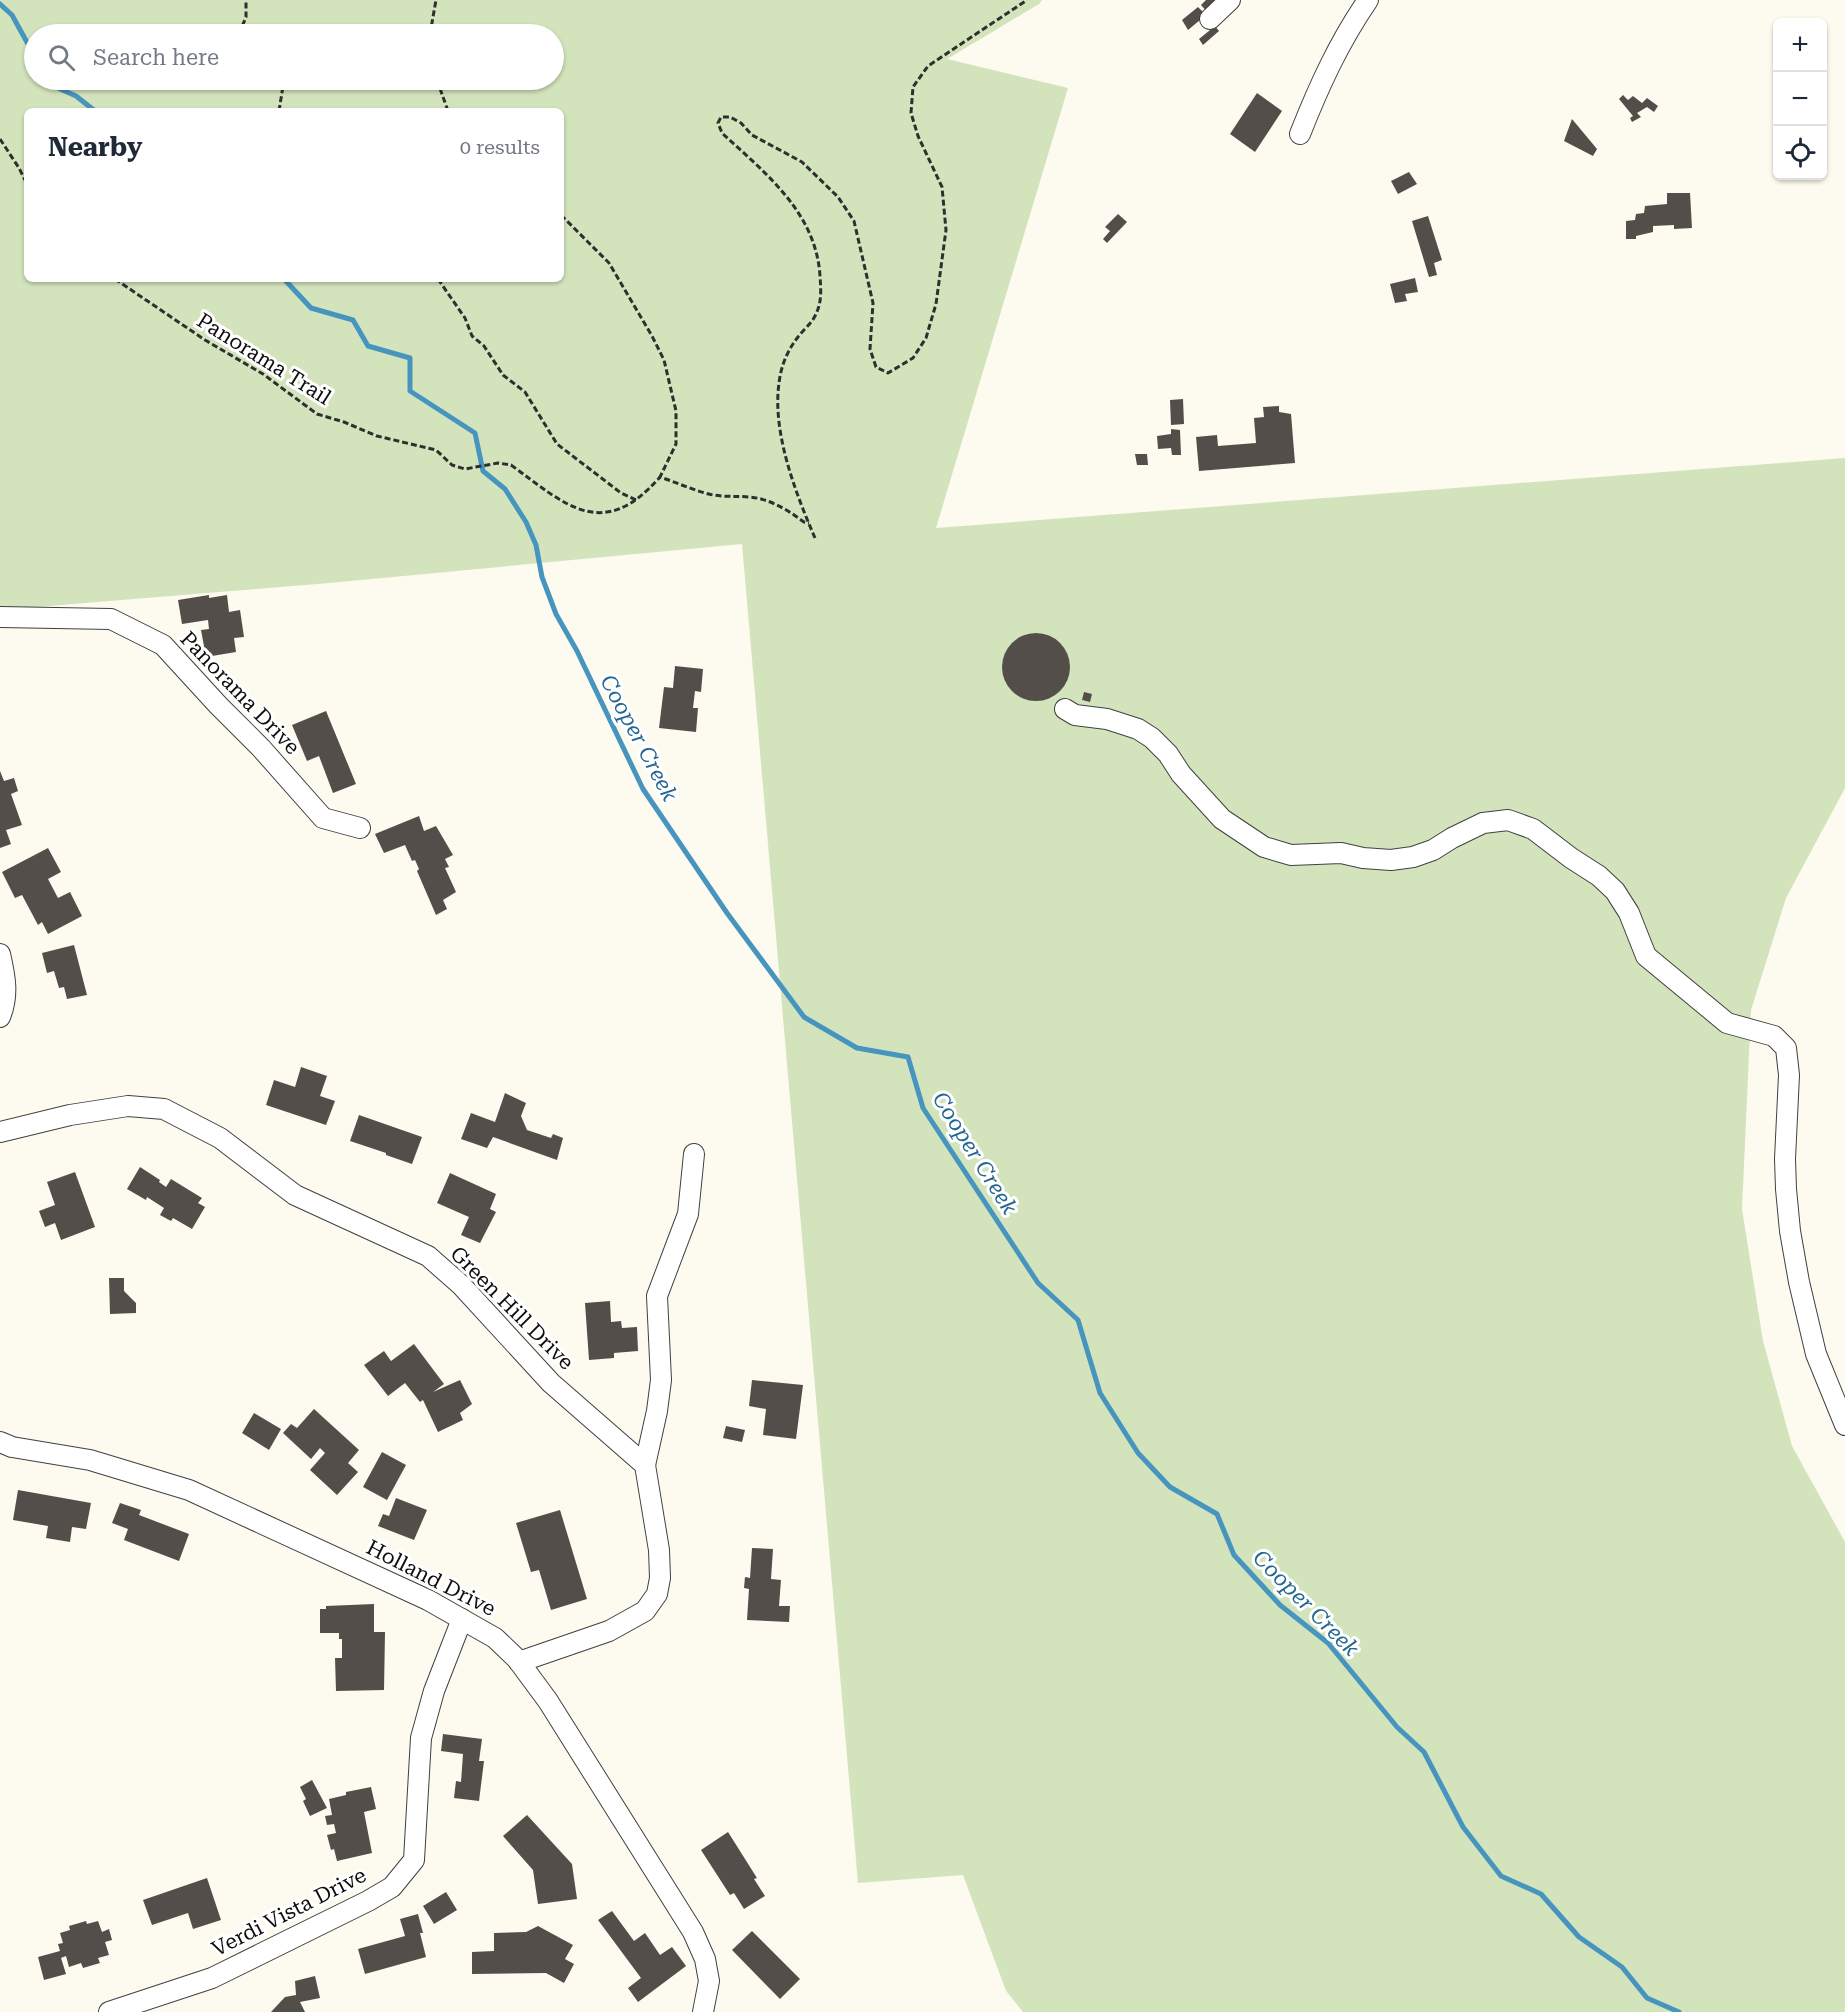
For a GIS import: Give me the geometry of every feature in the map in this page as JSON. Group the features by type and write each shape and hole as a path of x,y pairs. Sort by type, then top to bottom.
{"street":[{"path":"1210,19 1230,0"},
{"path":"1300,134 1323,76 1348,29 1368,0"},
{"name":"Panorama Drive","path":"0,617 111,619 163,645 261,748 323,818 360,828"},
{"path":"1065,709 1075,715 1107,719 1138,729 1152,738 1222,819 1264,847 1292,855 1341,853 1391,860 1413,857 1433,850 1483,823 1508,820 1533,829 1599,876 1615,891 1629,913 1646,956 1727,1023 1774,1036 1786,1048 1790,1075 1785,1168 1790,1231 1797,1272 1816,1354 1845,1425"},
{"path":"0,954 7,983 4,1007 0,1017"},
{"name":"Green Hill Drive","path":"0,1132 70,1115 128,1106 164,1109 220,1138 295,1195 428,1257 461,1285 551,1383 645,1465"},
{"path":"519,1662 609,1631 645,1611 657,1594 660,1578 659,1550 645,1465 657,1412 661,1380 657,1296 688,1214 694,1154"},
{"name":"Holland Drive","path":"0,1442 12,1447 90,1460 189,1490 428,1600 495,1638 519,1662 548,1701 693,1932 705,1959 709,1981 703,2012"},
{"name":"Verdi Vista Drive","path":"109,2012 212,1978 392,1887 414,1860 421,1738 434,1691 462,1619"}],"path":[{"path":"243,24 246,16 246,0"},
{"path":"432,24 436,0"},
{"path":"815,538 786,454 778,407 779,383 784,359 815,316 822,297 820,269 814,243 802,216 783,190 722,133 718,123 721,117 730,117 741,123 752,135 802,162 838,197 854,221 873,303 870,349 876,367 888,373 914,358 926,338 936,304 946,230 942,187 910,113 914,87 928,66 1027,0"},
{"path":"279,108 282,90"},
{"path":"441,90 447,108"},
{"path":"0,140 24,178"},
{"path":"564,218 609,263 664,360 676,411 676,444 660,477 711,494 764,499 809,523"},
{"name":"Panorama Trail","path":"119,282 204,340 263,374 317,414 377,436 436,450 453,465 465,469 498,463 511,465 579,510 598,514 618,511 636,500 660,477"},
{"path":"440,282 457,303 472,336 484,345 503,375 525,392 557,444 621,493 636,500"}],"green space":[{"path":"0,0 1042,0 1039,4 947,59 1068,88 936,528 1845,458 1845,788 1786,898 1751,1010 1742,1209 1763,1341 1792,1446 1845,1542 1845,2012 1023,2012 1006,1991 963,1875 858,1883 742,544 329,583 0,610"}],"building":[{"path":"1206,0 1221,0 1208,13 1201,5"},
{"path":"1198,7 1206,15 1188,30 1182,20"},
{"path":"1215,26 1219,31 1203,45 1199,39"},
{"path":"1257,93 1282,111 1255,152 1230,134"},
{"path":"1623,95 1628,100 1633,96 1642,103 1647,98 1658,106 1654,112 1647,107 1637,113 1641,117 1632,122 1630,118 1633,116 1619,99"},
{"path":"1572,119 1597,149 1593,156 1564,141"},
{"path":"1409,172 1417,184 1398,194 1391,181"},
{"path":"1667,193 1690,193 1692,228 1674,229 1674,225 1653,226 1653,232 1636,236 1636,239 1626,239 1626,221 1635,220 1636,214 1644,213 1645,206 1667,204"},
{"path":"1118,214 1127,222 1107,243 1103,239 1110,231 1105,227"},
{"path":"1428,216 1442,260 1434,263 1437,275 1429,277 1412,221"},
{"path":"1415,278 1418,292 1405,294 1407,301 1395,303 1390,284"},
{"path":"1183,399 1184,424 1171,425 1170,400"},
{"path":"1279,406 1279,412 1291,414 1295,463 1199,471 1196,437 1217,435 1218,446 1256,443 1254,418 1264,417 1263,407"},
{"path":"1171,429 1180,430 1181,455 1172,455 1171,448 1158,449 1157,436 1171,434"},
{"path":"1135,454 1147,454 1148,465 1137,465"},
{"path":"209,595 209,598 227,595 229,612 240,610 244,637 234,638 236,652 206,657 201,630 209,629 208,620 182,624 178,600"},
{"path":"1036,633 1049,636 1060,643 1067,654 1070,667 1067,680 1060,691 1049,698 1036,701 1023,698 1012,691 1005,680 1002,667 1005,654 1012,643 1023,636"},
{"path":"675,666 703,669 701,692 695,691 693,708 698,708 696,732 659,728 664,687 673,688"},
{"path":"1084,692 1092,694 1090,702 1082,700"},
{"path":"326,711 356,784 333,793 319,756 307,761 292,725"},
{"path":"0,771 4,781 14,778 18,791 11,794 22,825 6,830 11,844 0,848"},
{"path":"419,816 424,831 436,826 453,855 445,859 449,867 445,868 456,892 443,900 447,909 436,915 417,871 419,869 415,860 412,861 405,845 384,853 375,834"},
{"path":"48,848 61,872 48,879 58,898 70,892 82,916 48,934 42,922 38,925 22,895 15,898 2,872"},
{"path":"74,945 87,995 67,999 64,987 59,988 54,971 47,973 42,953"},
{"path":"301,1067 327,1076 320,1096 335,1101 326,1125 266,1105 274,1080 295,1087"},
{"path":"505,1093 526,1103 521,1116 527,1130 551,1138 553,1134 563,1138 557,1160 493,1137 487,1148 461,1139 471,1113 495,1122"},
{"path":"359,1115 422,1137 412,1164 350,1141"},
{"path":"140,1167 160,1180 159,1182 166,1187 171,1179 202,1198 198,1203 205,1207 192,1229 173,1218 171,1221 160,1215 164,1208 147,1197 146,1200 127,1189"},
{"path":"75,1172 95,1227 61,1240 55,1223 45,1227 39,1211 55,1205 47,1182"},
{"path":"450,1173 496,1194 490,1209 496,1212 480,1243 461,1235 469,1217 437,1203"},
{"path":"109,1278 124,1278 124,1291 136,1303 136,1313 110,1314"},
{"path":"610,1301 611,1322 621,1321 622,1328 637,1327 638,1351 614,1353 614,1358 589,1360 585,1303"},
{"path":"414,1344 444,1384 433,1392 460,1380 472,1404 460,1413 463,1420 438,1432 423,1400 420,1402 405,1383 388,1396 364,1365 384,1351 391,1361"},
{"path":"752,1380 803,1385 796,1439 763,1435 766,1409 749,1406"},
{"path":"314,1409 359,1450 348,1463 358,1472 337,1495 310,1470 325,1453 320,1448 311,1459 283,1433 291,1424 297,1428"},
{"path":"254,1413 281,1429 269,1450 242,1433"},
{"path":"726,1426 745,1430 742,1442 723,1438"},
{"path":"382,1452 406,1465 387,1500 363,1487"},
{"path":"18,1490 91,1503 86,1529 72,1527 70,1542 46,1538 48,1526 13,1520"},
{"path":"396,1498 427,1510 414,1540 378,1526 383,1514 389,1516"},
{"path":"120,1503 141,1510 139,1515 189,1534 179,1561 124,1540 128,1529 112,1523"},
{"path":"560,1510 587,1599 551,1610 539,1570 531,1572 516,1523"},
{"path":"752,1548 773,1549 771,1579 781,1580 779,1606 790,1606 789,1622 747,1620 749,1589 744,1588 745,1577 750,1578"},
{"path":"374,1604 374,1632 385,1632 384,1690 336,1691 335,1658 342,1658 342,1639 339,1639 339,1633 320,1633 320,1609 326,1609 326,1606"},
{"path":"443,1734 482,1739 479,1761 484,1761 479,1801 454,1798 456,1781 461,1782 463,1754 441,1751"},
{"path":"312,1780 327,1808 310,1816 300,1787"},
{"path":"371,1787 376,1809 364,1812 372,1853 337,1861 327,1835 336,1833 334,1824 327,1825 325,1816 332,1815 329,1799 346,1795 346,1792"},
{"path":"527,1815 572,1864 577,1899 538,1904 533,1870 503,1836"},
{"path":"728,1832 757,1878 754,1879 765,1896 744,1909 734,1893 730,1895 701,1850"},
{"path":"207,1878 221,1920 193,1929 188,1913 152,1925 143,1900"},
{"path":"446,1892 457,1910 434,1924 423,1906"},
{"path":"612,1911 634,1941 645,1933 660,1955 672,1947 686,1966 638,2002 628,1988 641,1978 598,1920"},
{"path":"418,1914 426,1957 365,1974 358,1949 405,1936 400,1919"},
{"path":"86,1921 87,1924 98,1921 102,1932 109,1929 112,1940 105,1942 109,1955 98,1958 100,1963 83,1968 81,1963 69,1967 66,1956 61,1958 66,1974 44,1980 38,1957 60,1951 58,1944 63,1943 60,1933 70,1930 69,1926"},
{"path":"538,1926 573,1945 565,1959 574,1964 564,1983 546,1973 472,1974 472,1952 494,1951 494,1933 526,1932"},
{"path":"752,1931 800,1979 780,1999 732,1950"},
{"path":"315,1976 320,1998 300,2002 305,2012 271,2012 285,1997 296,1995 295,1981"}],"waterway":[{"name":"Cooper Creek","path":"0,4 12,15 24,37"},
{"name":"Cooper Creek","path":"62,90 76,96 91,108"},
{"name":"Cooper Creek","path":"287,282 311,308 353,320 368,346 410,358 410,391 475,433 483,471 505,489 526,522 536,545 542,577 556,614 577,651 643,789 727,913 804,1017 857,1048 908,1057 923,1108 1038,1283 1078,1320 1100,1393 1138,1453 1170,1487 1217,1514 1234,1555 1280,1605 1328,1643 1397,1727 1424,1752 1463,1827 1501,1876 1541,1894 1579,1937 1622,1967 1647,1998 1679,2012"}]}
